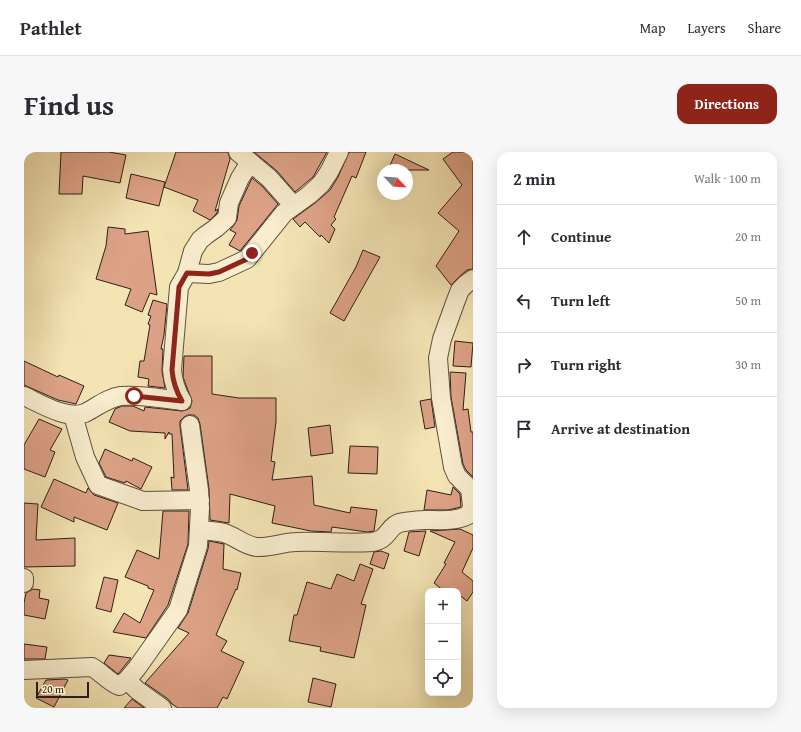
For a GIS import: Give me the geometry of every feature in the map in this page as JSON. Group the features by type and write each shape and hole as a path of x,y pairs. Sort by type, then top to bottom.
{"street":[{"path":"187,273 209,274 219,272 247,259 284,213 293,205 309,195 321,184 339,152"},
{"path":"24,396 73,416 84,413 110,399 121,396 182,401 176,390 172,370 179,287 187,273 193,251 200,240 227,218 229,203 240,178 244,157 269,178 293,205"},
{"path":"199,530 224,533 252,546 258,547 296,542 374,542 387,535 390,529 396,524 425,520 442,521 462,518 470,514 472,506 470,489 457,476 453,467 441,398 438,358 442,339 460,290 473,279"},
{"path":"73,416 85,457 98,485 143,501 200,500"},
{"path":"24,670 92,667 113,684 119,686 128,680 138,668 178,610 198,546 200,500 190,425"},
{"path":"24,578 24,583"},
{"path":"128,680 137,690 162,708"}],"building":[{"path":"61,152 109,152 126,155 120,183 83,176 82,194 59,194"},
{"path":"176,152 228,152 230,159 215,211 218,209 217,213 210,220 193,211 198,200 164,187"},
{"path":"254,152 327,152 313,177 295,192 277,171"},
{"path":"349,152 366,152 356,178 352,176 334,217 336,219 331,225 335,229 329,243 321,235 320,237 305,222 300,227 293,219 330,190 338,177"},
{"path":"453,152 473,152 473,269 467,270 451,285 436,266 459,231 438,213 462,185 443,159"},
{"path":"395,154 429,170 413,170 413,164 391,164"},
{"path":"131,174 165,182 159,206 126,198"},
{"path":"252,178 262,186 278,204 240,251 229,245 236,233 230,230 237,220 239,206"},
{"path":"108,227 125,229 125,234 148,231 157,295 150,293 142,312 125,305 131,289 96,279 106,246"},
{"path":"363,250 380,257 344,321 330,313 356,267"},
{"path":"153,300 167,304 161,349 163,349 162,371 165,388 148,386 149,379 138,377 140,361 144,361 150,325 148,324 151,316 148,315"},
{"path":"455,341 473,343 471,367 453,366"},
{"path":"184,356 212,356 212,394 239,398 276,398 276,422 271,461 275,462 272,480 312,476 314,505 350,513 351,507 377,510 374,531 367,532 332,527 331,532 311,531 272,523 275,506 230,494 229,523 210,520 209,489 200,424 198,418 194,415 188,415 180,421 188,490 172,490 171,477 174,478 172,434 169,434 169,432 165,439 165,433 130,431 109,422 115,409 122,406 133,406 144,411 145,407 182,411 190,408 192,401 183,377"},
{"path":"24,361 58,377 59,375 84,386 76,404 58,400 24,385"},
{"path":"450,372 466,373 463,410 468,409 471,432 473,432 473,477 466,470 463,464 451,397"},
{"path":"431,399 435,427 425,429 420,401"},
{"path":"39,419 62,429 50,450 55,452 45,477 24,469 24,445"},
{"path":"330,425 333,453 311,456 308,428"},
{"path":"350,446 378,447 377,474 348,473"},
{"path":"105,449 132,461 133,458 152,467 141,489 126,481 125,483 106,477 99,463"},
{"path":"54,479 86,493 88,488 94,495 118,503 107,530 74,517 74,522 41,507"},
{"path":"453,487 460,494 461,507 448,510 424,510 427,490 451,495"},
{"path":"24,503 38,504 36,540 75,538 75,566 24,567"},
{"path":"163,511 189,511 188,544 168,605 146,638 113,632 124,613 140,623 154,590 125,577 137,550 159,559"},
{"path":"460,529 473,535 473,548 462,572 473,581 473,592 467,601 461,596 461,588 440,588 434,583 446,564 444,563 455,542 430,531"},
{"path":"426,531 419,556 404,551 409,532"},
{"path":"209,541 224,544 223,569 241,573 237,590 236,589 216,635 227,641 221,651 244,662 227,699 223,697 217,708 178,708 145,683 189,633 178,628 188,613 208,549"},
{"path":"381,551 389,554 384,569 370,564 374,552"},
{"path":"360,564 373,569 361,604 366,605 354,658 320,651 321,647 289,641 294,615 297,615 307,582 331,589 337,574 354,581"},
{"path":"104,577 118,580 111,612 96,608"},
{"path":"33,589 40,590 39,598 49,600 45,619 24,615 26,593"},
{"path":"24,644 47,647 45,659 24,659"},
{"path":"109,655 131,658 118,674 104,663"},
{"path":"313,678 336,684 331,707 308,702"},
{"path":"46,680 68,680 54,707 36,698"},
{"path":"132,699 144,708 124,708"}],"route":[{"path":"134,396 182,401 176,390 172,370 179,287 187,273 209,274 219,272 247,259 252,253"}]}
